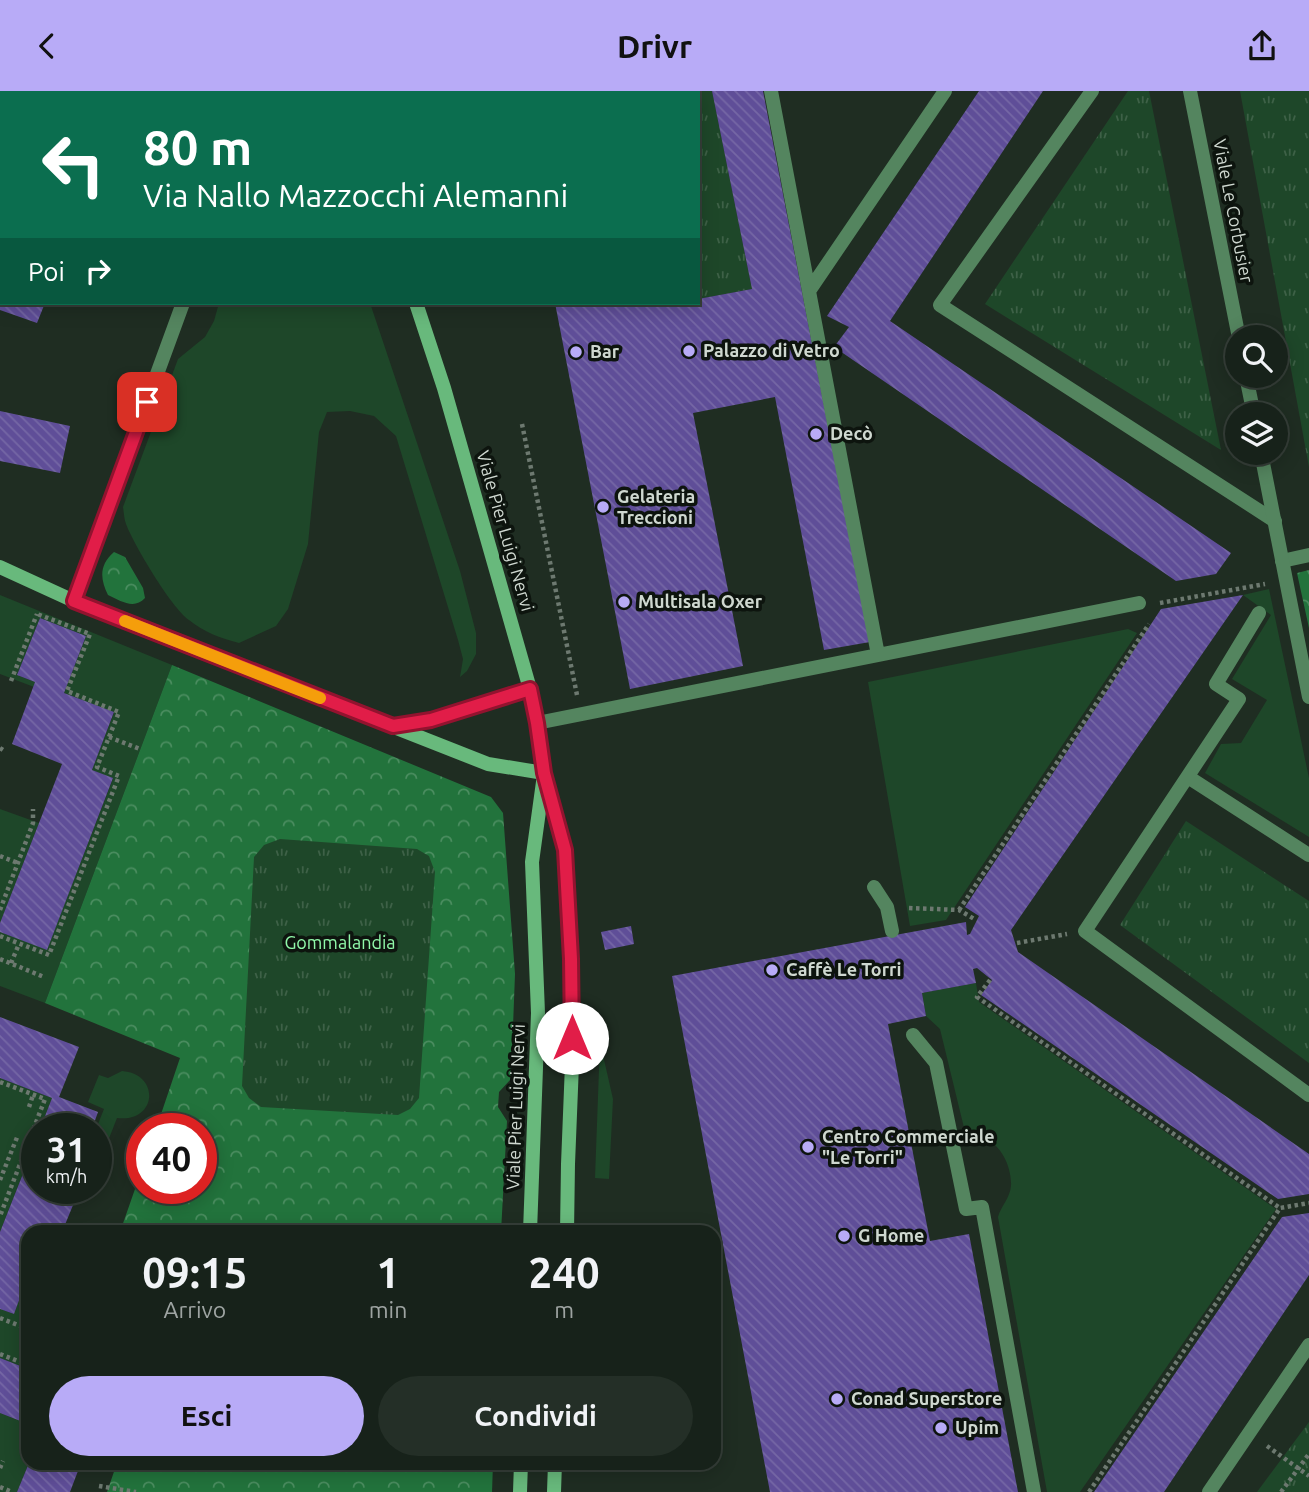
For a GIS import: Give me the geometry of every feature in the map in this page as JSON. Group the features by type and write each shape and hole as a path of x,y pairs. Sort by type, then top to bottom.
{"street":[{"path":"771,91 878,655"},
{"path":"809,291 945,91"},
{"path":"1092,91 940,305 1275,521"},
{"name":"Viale Le Corbusier","path":"1190,91 1235,325"},
{"path":"74,601 182,305"},
{"name":"Viale Pier Luigi Nervi","path":"417,305 444,388 530,689 544,773 565,850 571,959 572,1064 566,1225"},
{"path":"1263,465 1309,697"},
{"path":"1282,561 1309,555"},
{"path":"0,567 74,601 488,764 544,773"},
{"path":"537,723 1139,603"},
{"path":"1259,613 1216,684 1239,699 1085,931 1309,1095"},
{"path":"393,726 431,720 530,689"},
{"name":"Viale Pier Luigi Nervi","path":"530,1225 538,1013 533,862 544,773"},
{"path":"1188,777 1309,855"},
{"path":"874,887 887,907 892,931"},
{"path":"913,1035 936,1063 965,1209 982,1207 1034,1492"},
{"path":"1209,1492 1309,1345"},
{"path":"520,1492 521,1470"},
{"path":"554,1492 555,1470"}],"path":[{"path":"523,424 581,714"},
{"path":"1139,603 1163,603 1286,580"},
{"path":"958,911 1163,603"},
{"path":"11,681 40,608"},
{"path":"0,936 49,955 119,776 97,767 119,712 67,691 90,634 37,614"},
{"path":"109,737 141,749"},
{"path":"0,910 33,823 33,809"},
{"path":"0,856 18,863"},
{"path":"887,907 958,911 976,920"},
{"path":"1017,943 1085,931"},
{"path":"11,963 19,944"},
{"path":"0,959 44,977"},
{"path":"990,980 977,997 1280,1208 1309,1203"},
{"path":"0,1082 45,1099 0,1216"},
{"path":"29,1107 33,1095"},
{"path":"0,1180 18,1136"},
{"path":"1089,1492 1280,1208"},
{"path":"0,1318 21,1326"},
{"path":"0,1354 21,1362"},
{"path":"1249,1433 1309,1476"},
{"path":"1281,1492 1309,1454"},
{"path":"0,1468 3,1461"},
{"path":"99,1486 136,1492"},
{"path":"0,1487 12,1492"}],"green space":[{"path":"700,91 712,91 752,289 700,299"},
{"path":"1128,91 1149,91 1221,450 985,304"},
{"path":"1240,91 1309,91 1309,467 1288,353 1288,325 1283,325"},
{"path":"218,305 371,305 460,571 476,633 476,654 467,671 460,677 463,659 458,640 396,436 374,416 350,411 327,412 319,432 308,544 288,609 276,626 239,643 212,634 181,613 154,575 130,534 123,507 178,359 205,337"},
{"path":"114,552 125,557 143,588 145,598 141,602 127,603 108,595 102,572"},
{"path":"1309,570 1309,628 1297,573"},
{"path":"1269,589 1309,778 1309,837 1205,773 1221,744 1241,743 1267,700 1232,679 1271,615 1243,595"},
{"path":"0,595 172,665 45,1003 0,986 0,932 47,949 113,779 92,770 114,713 64,693 86,636 40,618 17,675 35,682 34,687 0,674"},
{"path":"1128,629 1137,633 946,920 910,926 868,682"},
{"path":"172,665 491,797 503,813 515,974 511,1079 499,1092 498,1107 507,1121 501,1225 122,1225 130,1204 217,1204 217,1113 161,1113 180,1058 45,1003"},
{"path":"0,809 39,823 0,923"},
{"path":"1186,821 1309,901 1309,1063 1120,925"},
{"name":"Gommalandia","path":"280,839 417,849 429,856 435,872 419,1098 410,1109 398,1115 261,1107 249,1098 242,1086 254,857 264,845"},
{"path":"976,983 979,1002 1276,1209 1080,1492 1047,1492 998,1217 1010,1190 1008,1165 1001,1152 990,1142 982,1139 967,1140 940,1029 926,1016 922,993"},
{"path":"600,1042 613,1099 609,1179 595,1178"},
{"path":"122,1071 135,1074 143,1080 149,1097 140,1113 126,1113 126,1118 117,1118 112,1131 112,1113 102,1113 104,1109 88,1102 99,1075 108,1078"},
{"path":"0,1078 52,1098 46,1113 21,1113 21,1178 0,1232"},
{"path":"21,1295 21,1366 0,1358 0,1309 14,1314"},
{"path":"0,1413 21,1421 21,1470 26,1470 17,1492 0,1492"},
{"path":"1309,1422 1309,1492 1257,1492"},
{"path":"115,1470 493,1470 492,1492 107,1492"}],"building":[{"name":"Palazzo di Vetro","path":"712,91 763,91 870,642 824,650 775,397 693,413 743,666 630,689 555,305 700,305 700,299 752,289"},
{"path":"979,91 1043,91 890,321 1231,553 1216,574 1176,581 834,347 849,327 827,316"},
{"path":"0,305 44,305 37,323 0,310"},
{"path":"0,411 70,426 60,473 0,461"},
{"name":"Centro Commerciale \"Le Torri\"","path":"1243,595 1011,930 1018,952 1309,1154 1309,1194 1278,1199 981,995 992,980 977,968 973,969 976,983 922,993 926,1016 888,1024 930,1241 969,1234 1018,1492 770,1492 672,976 966,922 967,935 970,934 979,916 965,907 1161,609"},
{"path":"40,618 86,636 64,693 114,712 92,770 113,778 47,950 0,932 0,923 62,764 12,744 35,682 17,675"},
{"path":"631,926 634,944 605,950 601,932"},
{"path":"0,1017 79,1047 59,1097 98,1112 46,1113 52,1098 0,1078"},
{"path":"21,1179 21,1204 73,1204 65,1225 21,1225 21,1295 14,1314 0,1309 0,1232"},
{"path":"1309,1213 1309,1275 1164,1492 1094,1492 1282,1217"},
{"path":"0,1358 21,1366 21,1421 0,1413"},
{"path":"26,1470 78,1470 70,1492 17,1492"}],"slow traffic":[{"path":"125,621 320,698"}],"place":[{"name":"Palazzo di Vetro","path":"689,351"},
{"name":"Bar","path":"576,352"},
{"name":"Decò","path":"816,434"},
{"name":"Gelateria Treccioni","path":"603,507"},
{"name":"Multisala Oxer","path":"624,602"},
{"name":"Caffè Le Torri","path":"772,970"},
{"name":"Centro Commerciale \"Le Torri\"","path":"808,1147"},
{"name":"G Home","path":"844,1236"},
{"name":"Conad Superstore","path":"837,1399"},
{"name":"Upim","path":"941,1428"}],"route":[{"path":"147,402 74,601 393,726 431,720 530,689 544,773 565,850 572,1038"}]}
